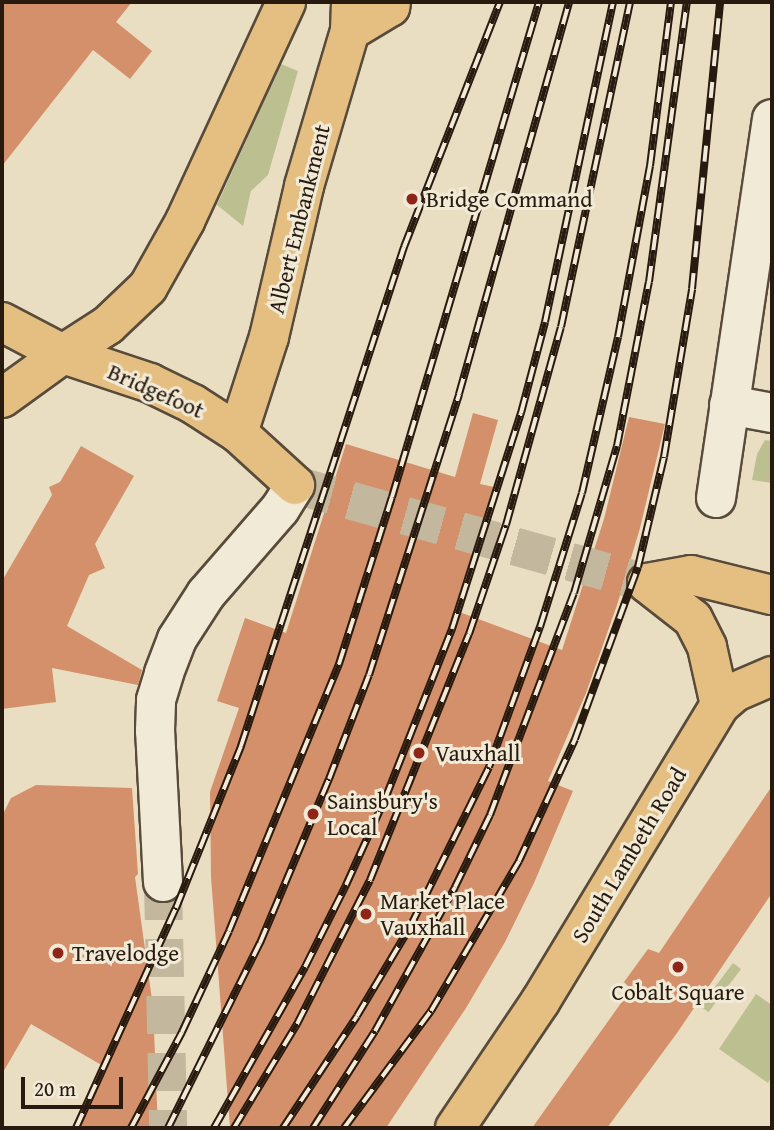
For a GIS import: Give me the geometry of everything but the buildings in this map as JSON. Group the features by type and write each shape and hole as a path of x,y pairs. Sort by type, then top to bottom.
{"main road":[{"path":"2,398 108,325 148,287 185,221 286,2"},
{"path":"350,17 390,7 391,2"},
{"name":"Albert Embankment","path":"238,433 269,337 304,186 350,17"},
{"name":"Bridgefoot","path":"2,322 63,354 150,383 193,404 238,433 295,485"},
{"path":"772,595 691,575 647,583 693,619 707,647 720,705 742,688 772,676"},
{"name":"South Lambeth Road","path":"455,1128 540,1002 720,705"}],"street":[{"path":"716,498 772,119"},
{"path":"729,405 772,413"},
{"path":"163,882 155,731 156,700 177,639 220,575 280,509 295,485"}],"green space":[{"path":"281,64 298,71 268,175 251,191 243,226 217,205"},
{"path":"765,440 772,441 772,483 752,480 757,454"},
{"path":"733,963 741,969 708,1012 701,1006"},
{"path":"756,994 772,1005 772,1076 768,1083 719,1049"}],"tunnel":[{"path":"295,485 647,583"},
{"path":"163,882 168,1128"}],"railway":[{"path":"76,1128 176,908 241,746 404,247 500,2"},
{"path":"131,1128 182,1032 229,931 339,664 392,497 539,2"},
{"path":"168,1128 260,943 329,779 369,675 459,394 569,2"},
{"path":"214,1128 305,967 346,885 385,799 452,629 521,413 545,322 613,2"},
{"path":"234,1128 297,1024 370,880 469,634 506,525 561,327 630,2"},
{"path":"283,1128 357,1016 410,927 489,767 540,627 582,493 618,337 650,166 671,2"},
{"path":"313,1128 375,1031 455,887 490,815 574,593 617,446 649,282 687,2"},
{"path":"344,1128 431,1011 519,861 575,739 638,567 664,457 692,289 720,2"}],"place":[{"name":"Bridge Command","path":"412,199"},
{"name":"Vauxhall","path":"419,753"},
{"name":"Sainsbury's Local","path":"313,814"},
{"name":"Market Place Vauxhall","path":"366,914"},
{"name":"Travelodge","path":"58,953"},
{"name":"Cobalt Square","path":"678,967"}]}
